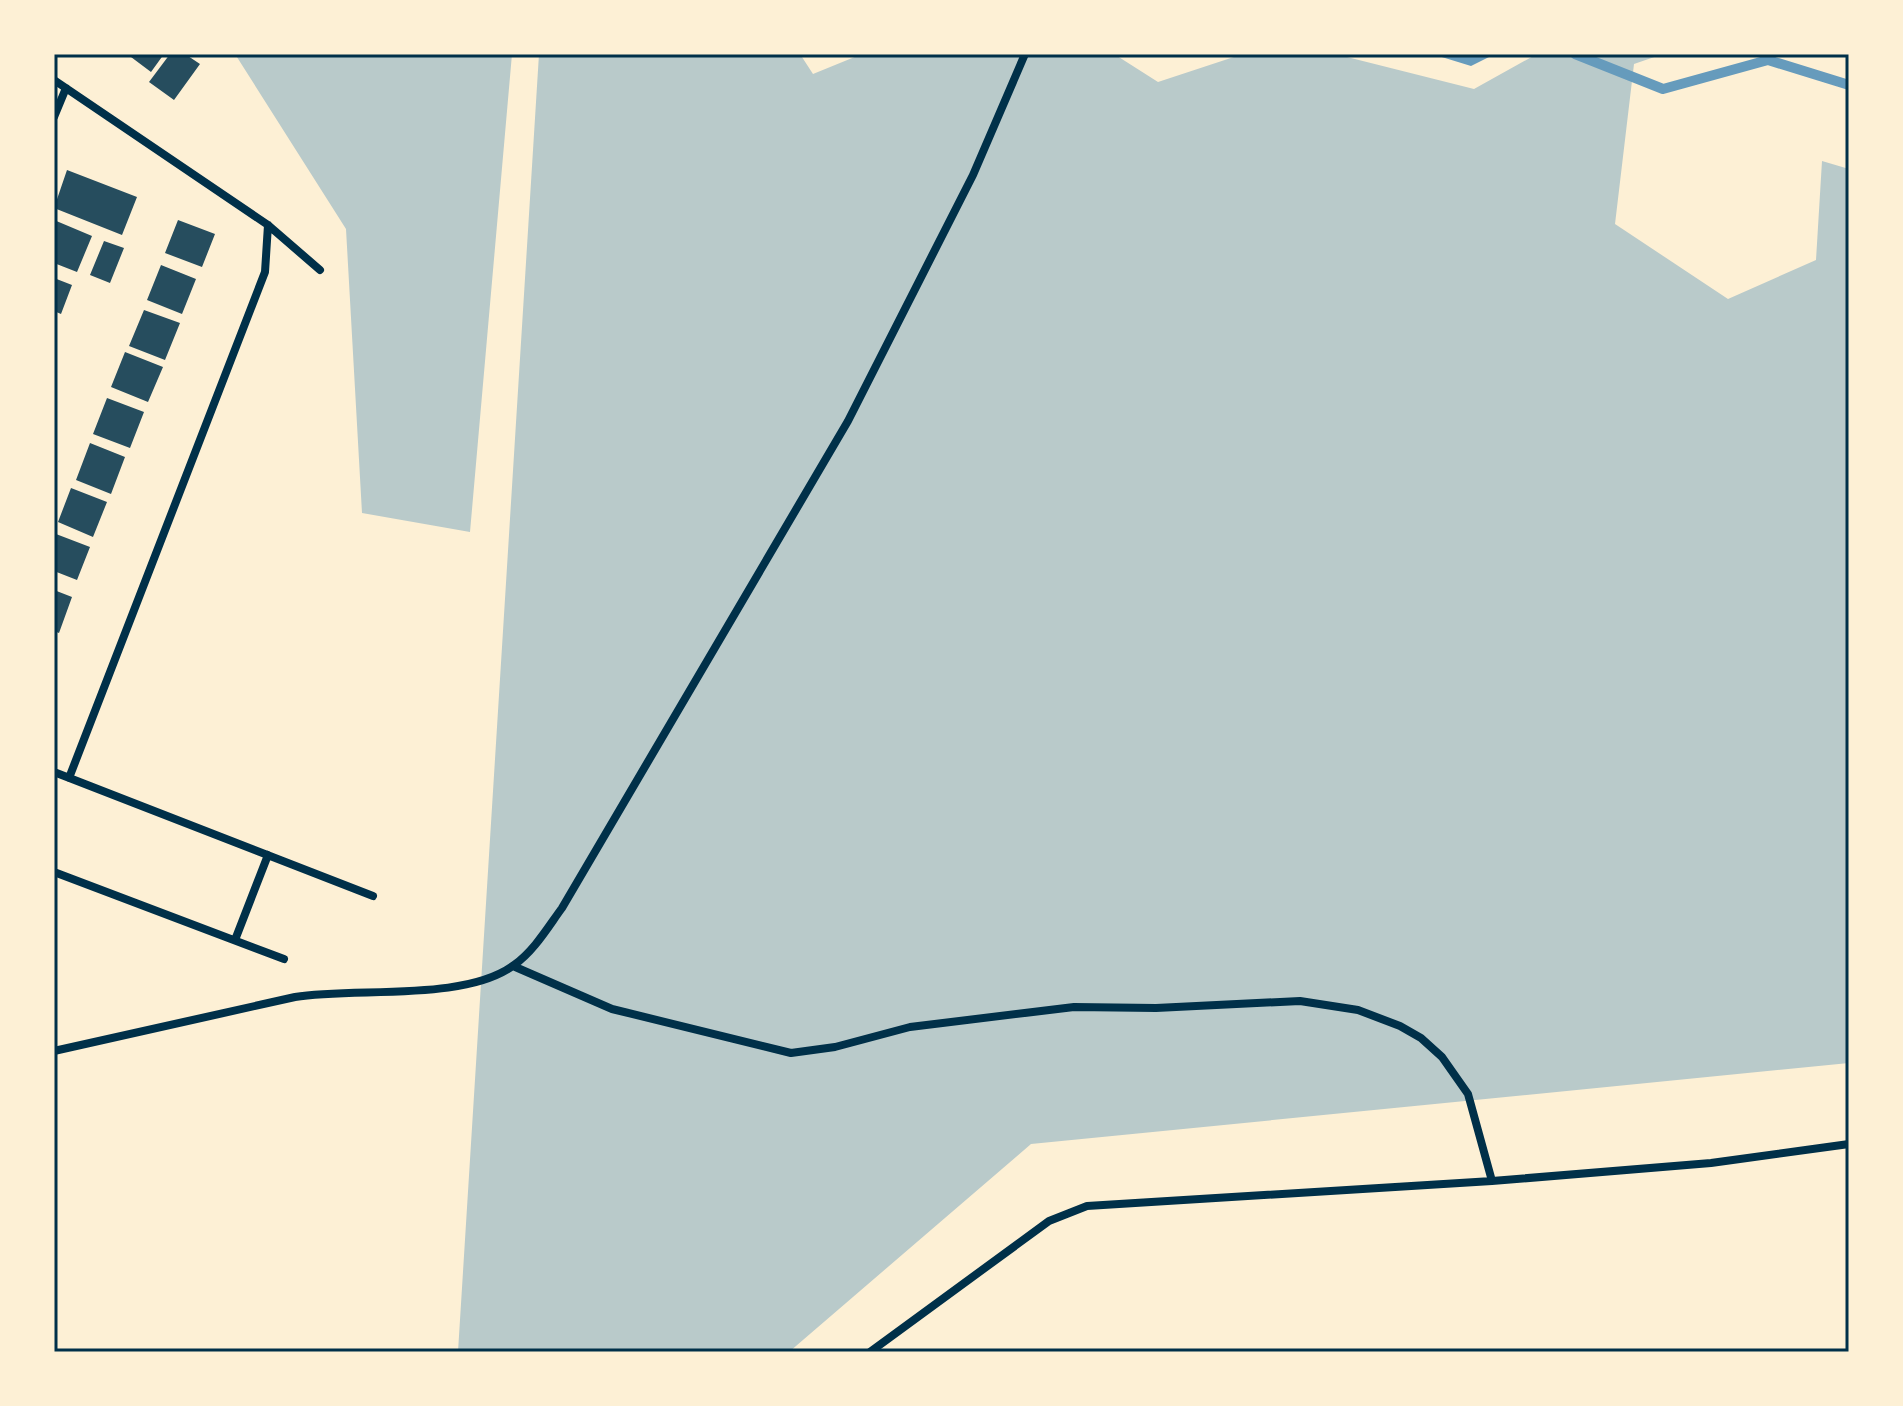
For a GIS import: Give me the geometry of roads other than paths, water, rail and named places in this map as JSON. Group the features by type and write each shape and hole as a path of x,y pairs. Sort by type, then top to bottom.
{"street":[{"path":"54,1051 242,1006 306,995 474,983 513,966 562,908 848,421 973,175 1025,54"},
{"path":"54,80 268,225 320,270"},
{"path":"54,117 66,88"},
{"path":"69,778 265,272 268,225"},
{"path":"54,772 373,896"},
{"path":"235,940 268,855"},
{"path":"54,872 284,959"},
{"path":"513,966 612,1009 791,1053 835,1047 910,1027 1074,1007 1156,1008 1300,1001 1358,1010 1400,1026 1421,1038 1442,1057 1468,1094 1492,1181"},
{"path":"870,1352 1049,1221 1087,1206 1492,1181 1711,1163 1849,1144"}],"water":[{"path":"1432,54 1495,54 1471,66"}],"waterway":[{"path":"1575,54 1663,89 1768,60 1849,85"}]}
